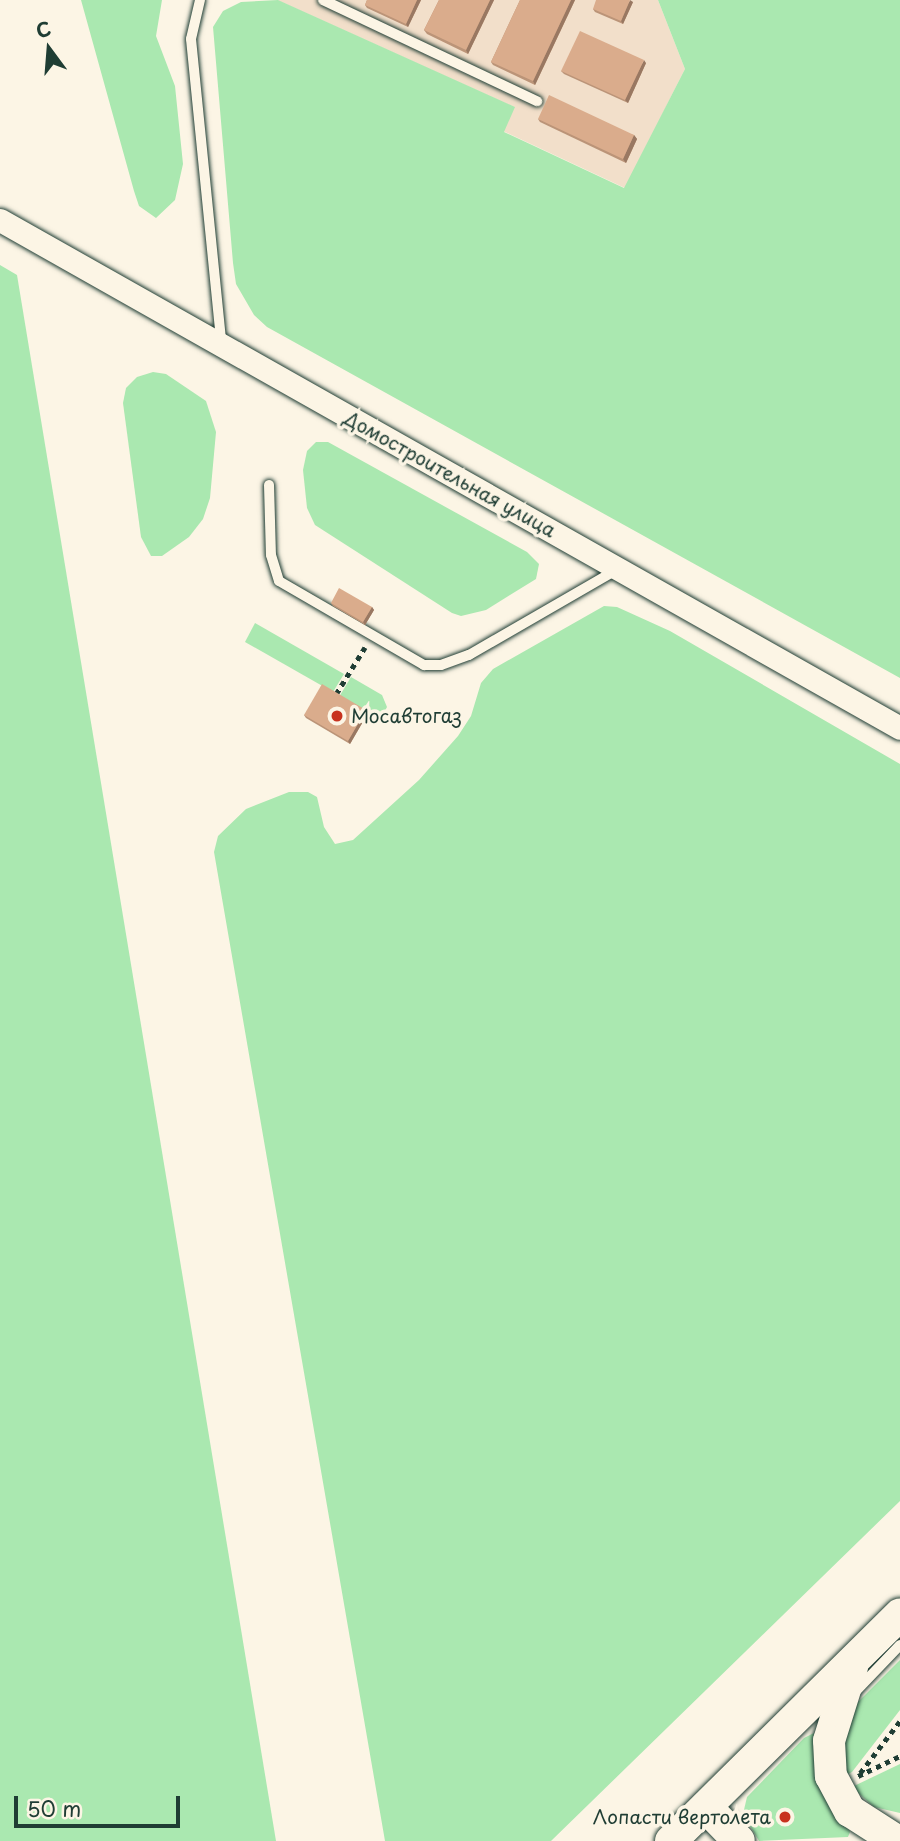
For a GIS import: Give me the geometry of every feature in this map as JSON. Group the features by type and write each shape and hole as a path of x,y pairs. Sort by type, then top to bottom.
{"main road":[{"path":"671,1841 900,1614"},
{"path":"853,1661 832,1726 829,1758 839,1795 865,1825 897,1841"},
{"path":"706,1807 739,1841"}],"street":[{"name":"Домостроительная улица","path":"0,220 900,728"}],"lane":[{"path":"201,0 191,39 221,345"},
{"path":"323,0 537,101"},
{"path":"269,485 271,555 279,581 424,665 454,662 618,569"},
{"path":"832,1726 872,1671 900,1645"}],"path":[{"path":"336,694 372,636"},
{"path":"857,1776 900,1721"}],"shaded area":[{"path":"277,0 658,0 685,69 625,188 503,131 514,107"}],"green space":[{"path":"81,0 162,0 156,36 175,86 183,164 175,200 156,218 139,206"},
{"path":"278,0 515,107 504,132 624,188 685,69 658,0 900,0 900,678 267,327 254,315 236,284 233,263 213,27 223,11 241,2"},
{"path":"0,265 17,275 276,1841 0,1841"},
{"path":"153,372 166,374 206,401 216,432 210,498 203,519 189,537 162,556 151,556 141,537 123,403 126,388 137,377"},
{"path":"316,442 328,442 527,552 539,564 536,579 486,610 461,616 452,613 315,525 307,508 303,470 307,451"},
{"path":"604,606 617,607 670,631 900,764 900,1501 551,1841 385,1841 214,852 218,836 246,809 289,792 308,792 317,797 324,827 335,844 353,840 419,780 458,736 471,716 481,683 493,669"},
{"path":"255,623 344,674 333,692 245,642"},
{"path":"351,677 382,695 387,707 380,720 339,697"},
{"path":"900,1660 900,1710 852,1772 842,1777 839,1766 853,1707"},
{"path":"814,1733 850,1832 848,1837 759,1841 743,1814 747,1797 804,1738"},
{"path":"900,1764 900,1813 874,1807 857,1792 854,1786"}],"building":[{"path":"367,0 417,0 406,24 365,5"},
{"path":"439,0 490,0 466,50 424,30"},
{"path":"520,0 571,0 533,81 491,62"},
{"path":"596,0 630,0 621,21 593,9"},
{"path":"580,31 644,60 625,100 561,71"},
{"path":"549,95 634,135 623,159 538,119"},
{"path":"339,588 372,607 363,622 331,603"},
{"name":"Мосавтогаз","path":"322,684 366,710 348,741 304,715"}],"place":[{"name":"Мосавтогаз","path":"337,716"},
{"name":"Лопасти вертолета","path":"785,1817"}]}
